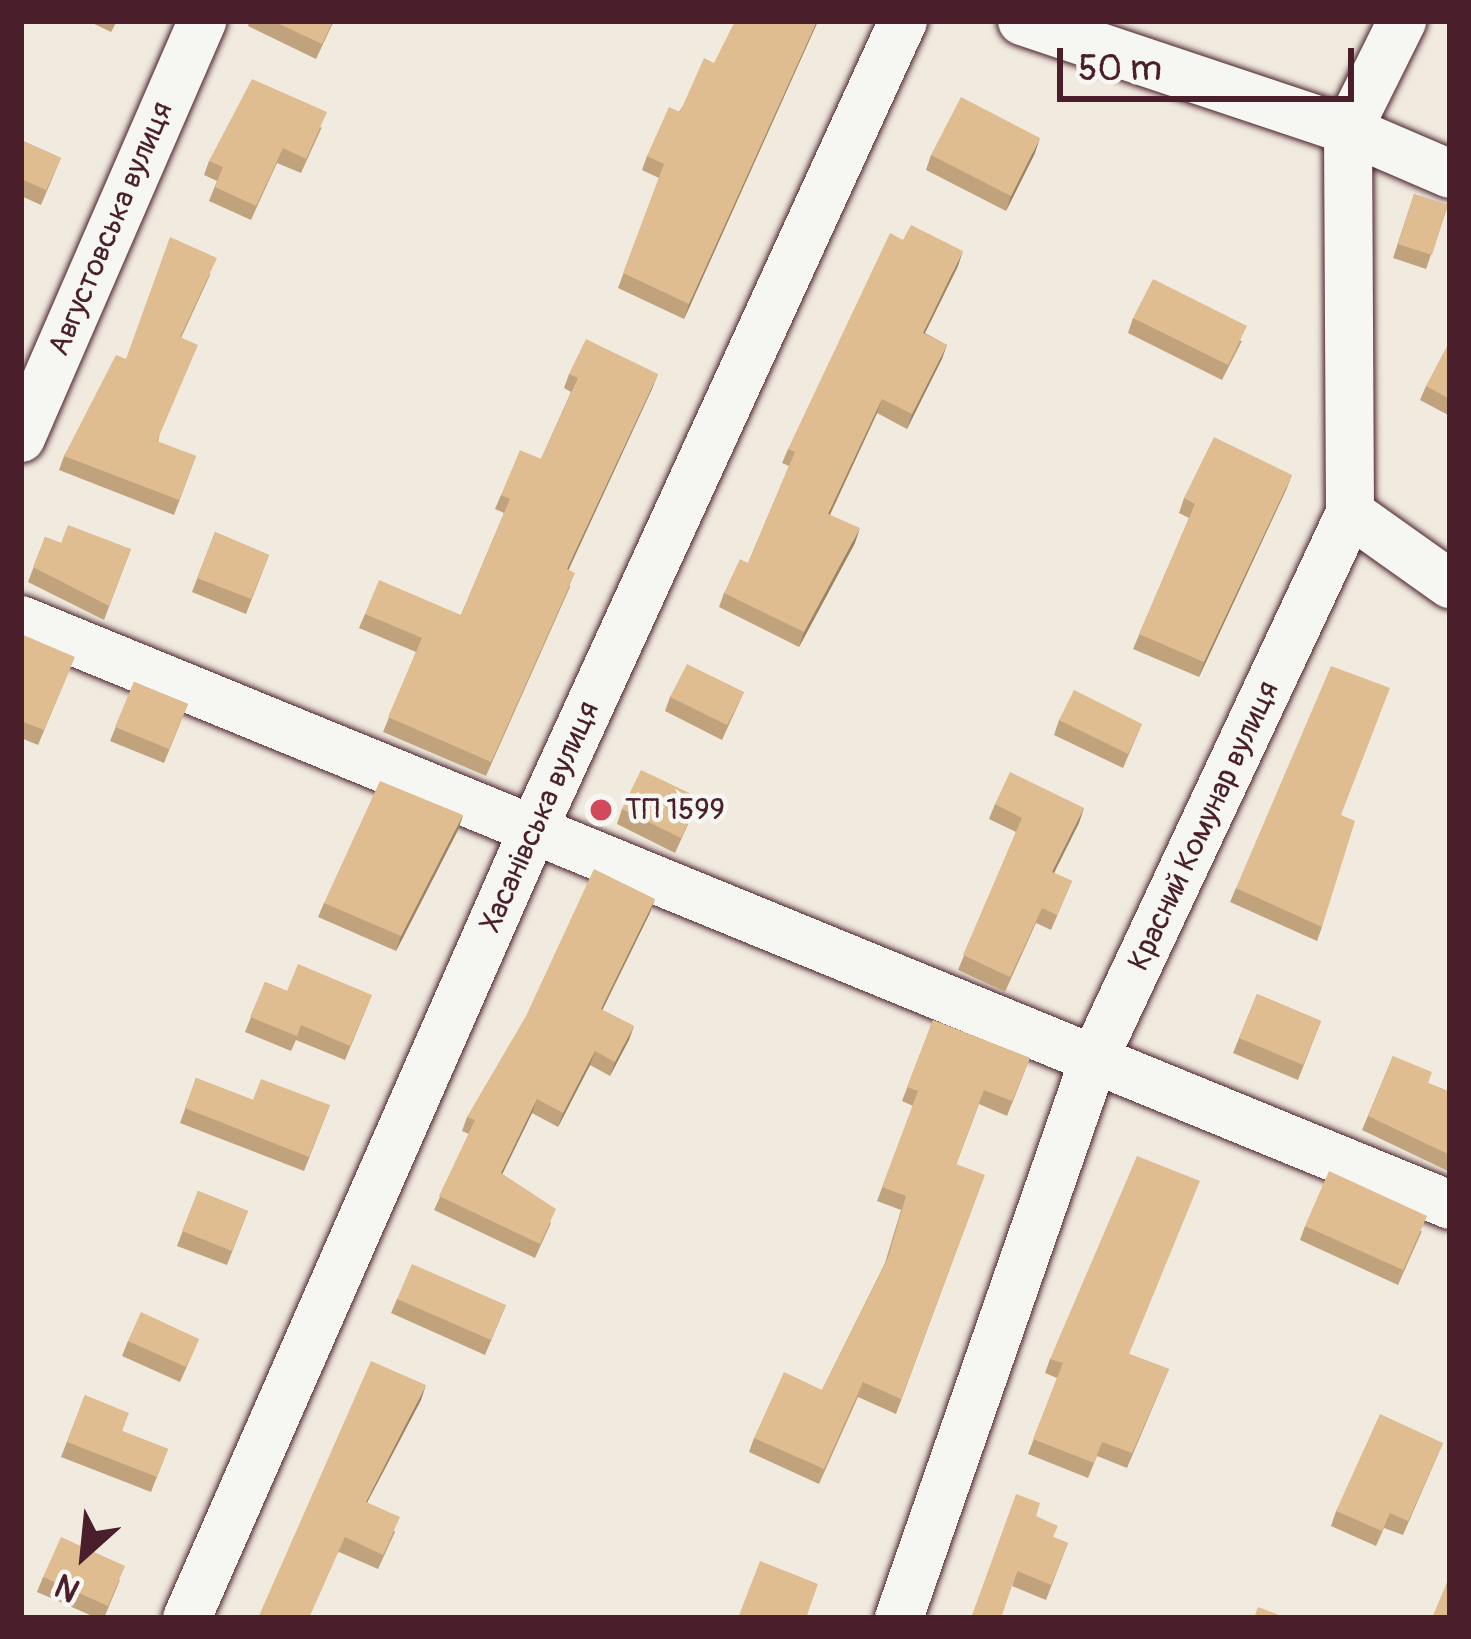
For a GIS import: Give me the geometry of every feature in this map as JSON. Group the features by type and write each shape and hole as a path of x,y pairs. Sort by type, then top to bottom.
{"street":[{"name":"Августовська вулиця","path":"21,438 202,21"},
{"name":"Хасанівська вулиця","path":"187,1618 533,830 902,21"},
{"path":"1022,21 1348,130 1450,174"},
{"name":"Красний Комунар вулиця","path":"899,1618 1094,1059 1350,513 1348,130 1402,21"},
{"path":"1350,513 1450,584"},
{"path":"21,620 1450,1205"}],"building":[{"path":"273,21 333,21 322,44"},
{"path":"735,21 817,21 689,304 623,273 664,164 647,156 669,107 680,112 704,58 714,63"},
{"path":"252,79 327,112 306,159 283,148 256,206 215,187 223,167 209,161"},
{"path":"961,97 1040,138 1011,196 931,155"},
{"path":"21,140 61,158 46,190 21,179"},
{"path":"1414,194 1448,205 1432,255 1398,244"},
{"path":"911,225 963,251 923,333 947,345 912,414 882,399 828,514 860,528 804,632 724,593 740,559 748,563 795,452 788,449 890,233 903,240"},
{"path":"170,237 217,258 180,337 198,345 157,441 196,456 179,500 64,456 116,355 126,359"},
{"path":"1153,279 1247,326 1228,365 1133,318"},
{"path":"586,339 658,374 567,569 575,573 491,762 388,717 422,638 365,614 379,580 461,615 510,499 501,495 520,450 541,459 578,378 569,374"},
{"path":"1447,346 1450,348 1450,399 1426,386"},
{"path":"1214,437 1292,475 1204,662 1139,634 1195,504 1184,498"},
{"path":"68,525 131,549 109,606 33,567 45,537 61,543"},
{"path":"215,532 269,555 251,599 197,578"},
{"path":"21,634 75,657 44,730 21,721"},
{"path":"687,664 744,692 727,725 670,697"},
{"path":"1331,666 1390,688 1341,815 1355,821 1322,927 1236,888"},
{"path":"134,682 188,704 169,749 115,727"},
{"path":"1074,690 1142,724 1128,754 1059,720"},
{"path":"641,770 700,798 681,838 622,809"},
{"path":"1010,772 1084,808 1052,872 1072,881 1057,915 1042,908 1010,977 963,955 1022,818 995,804"},
{"path":"380,781 463,815 401,936 324,903"},
{"path":"594,869 655,899 601,1009 634,1026 615,1062 595,1051 563,1113 537,1099 501,1173 556,1209 540,1244 439,1196 475,1120 467,1117 526,1016"},
{"path":"298,964 372,995 350,1046 301,1025 297,1036 250,1017 265,982 287,991"},
{"path":"1257,994 1321,1021 1303,1065 1239,1038"},
{"path":"933,1020 1030,1058 1012,1101 984,1090 956,1164 985,1175 901,1399 863,1382 824,1469 754,1438 784,1372 822,1390 888,1258 906,1196 882,1187 918,1091 907,1087"},
{"path":"1393,1056 1432,1072 1428,1083 1450,1092 1450,1155 1368,1116"},
{"path":"196,1078 253,1100 261,1079 330,1105 309,1157 185,1108"},
{"path":"1137,1156 1200,1181 1129,1354 1169,1369 1132,1453 1102,1442 1094,1463 1033,1439 1063,1363 1050,1359"},
{"path":"1329,1171 1427,1216 1403,1270 1305,1226"},
{"path":"198,1191 248,1211 232,1251 182,1231"},
{"path":"412,1264 506,1305 491,1340 397,1299"},
{"path":"141,1312 199,1339 186,1367 128,1341"},
{"path":"371,1361 426,1385 366,1502 400,1517 383,1555 345,1537 309,1618 258,1618"},
{"path":"85,1395 129,1413 122,1431 168,1449 157,1477 67,1442"},
{"path":"1380,1414 1443,1443 1408,1521 1390,1513 1382,1531 1336,1511"},
{"path":"1016,1494 1040,1503 1036,1516 1058,1526 1053,1537 1068,1543 1051,1585 1017,1571 1001,1618 971,1618"},
{"path":"61,1537 125,1566 108,1606 43,1577"},
{"path":"760,1561 818,1584 806,1618 738,1618"},
{"path":"1450,1575 1450,1618 1432,1618"},
{"path":"1258,1607 1287,1618 1254,1618"}],"place":[{"name":"ТП 1599","path":"601,810"}]}
